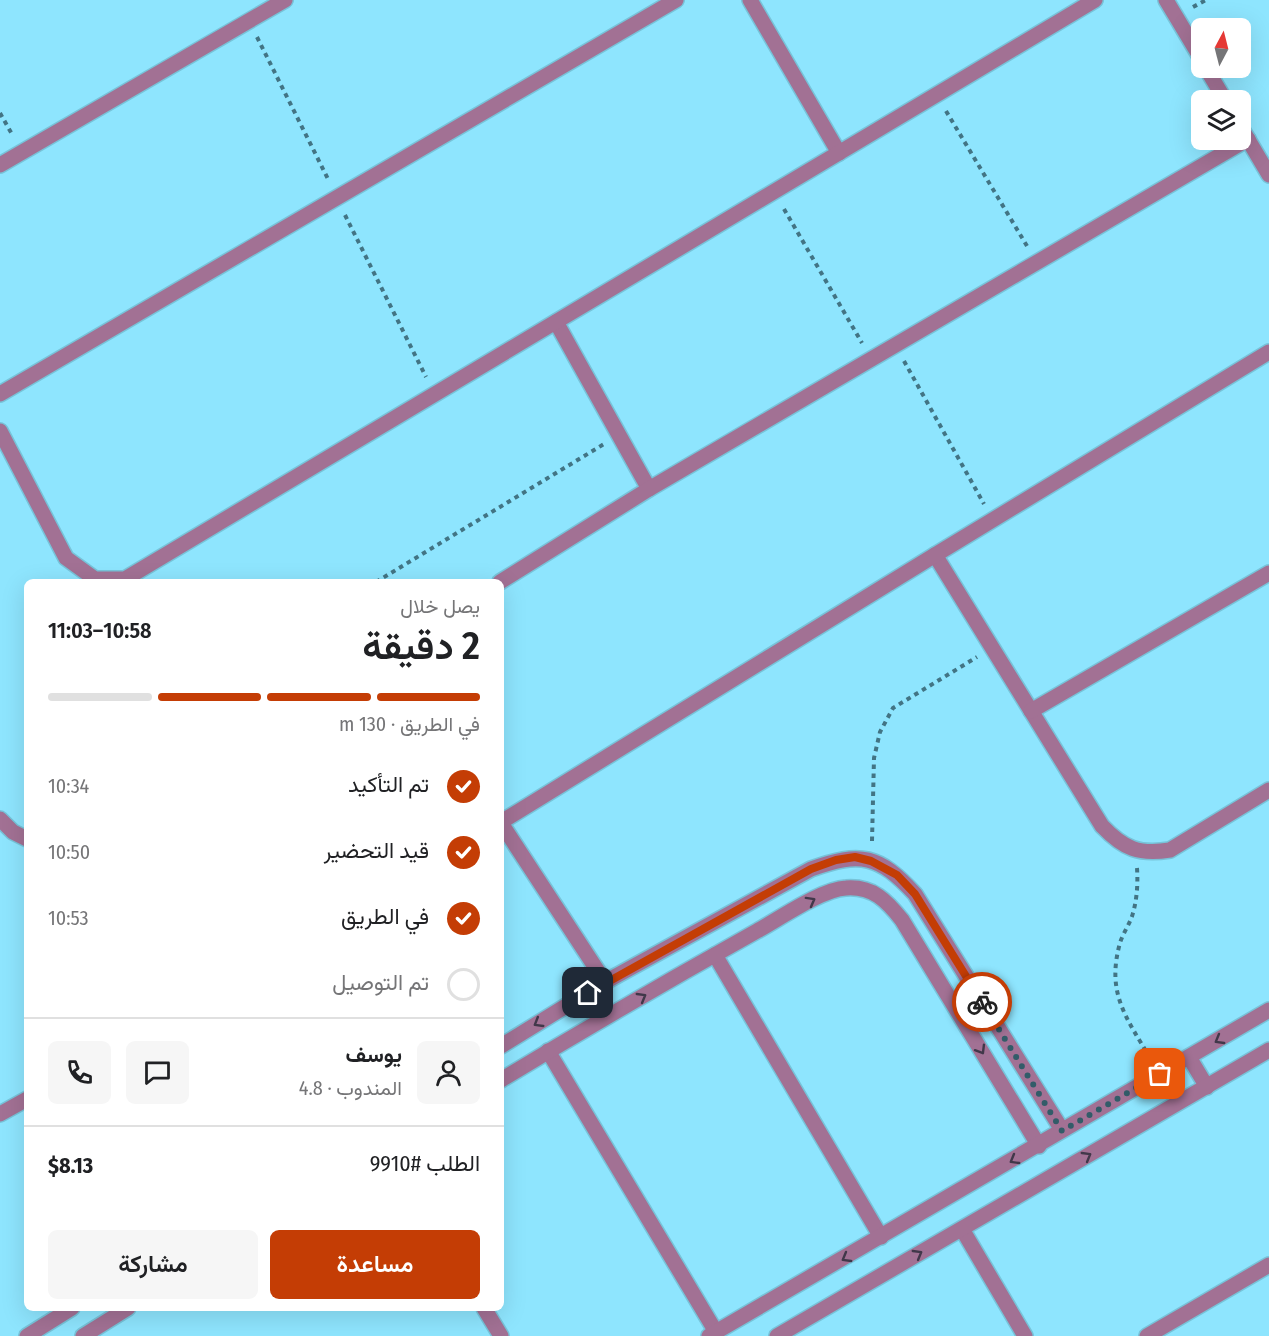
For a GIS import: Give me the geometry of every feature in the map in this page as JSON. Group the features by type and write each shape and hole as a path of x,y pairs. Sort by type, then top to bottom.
{"street":[{"path":"0,165 285,0"},
{"path":"0,394 676,0"},
{"path":"750,0 839,153"},
{"path":"0,431 66,558 95,579 125,579 1095,0"},
{"path":"1166,0 1191,42"},
{"path":"1251,144 1269,175"},
{"path":"504,580 649,489 1036,262 1215,150"},
{"path":"556,322 649,489"},
{"path":"504,821 1269,352"},
{"path":"935,555 1102,825 1117,841 1135,850 1153,853 1170,850 1269,790"},
{"path":"1031,711 1269,573"},
{"path":"0,819 13,832 24,838"},
{"path":"504,828 605,982"},
{"path":"504,1044 605,982 811,869 836,860 855,857 871,861 897,875 915,894 1062,1131"},
{"path":"504,1078 824,894 846,888 868,890 888,902 902,920 1039,1146"},
{"path":"715,955 881,1237"},
{"path":"548,1051 713,1334 1269,1010"},
{"path":"777,1336 1269,1050"},
{"path":"1189,1058 1207,1087"},
{"path":"0,1114 24,1101"},
{"path":"963,1229 1025,1336"},
{"path":"1147,1336 1269,1265"},
{"path":"27,1336 67,1311"},
{"path":"83,1336 123,1311"},
{"path":"486,1311 501,1336"}],"path":[{"path":"936,95 1036,262"},
{"path":"774,191 871,359"},
{"path":"895,345 993,520"},
{"path":"381,579 619,435"},
{"path":"871,861 874,758 880,732 888,716 893,708 993,647"},
{"path":"1135,850 1138,882 1133,913 1120,943 1114,978 1121,1008 1160,1074"}],"way so far":[{"path":"982,1002 1062,1131 1160,1074"}],"route":[{"path":"588,993 811,869 836,860 855,857 871,861 897,875 915,894 982,1002"}]}
